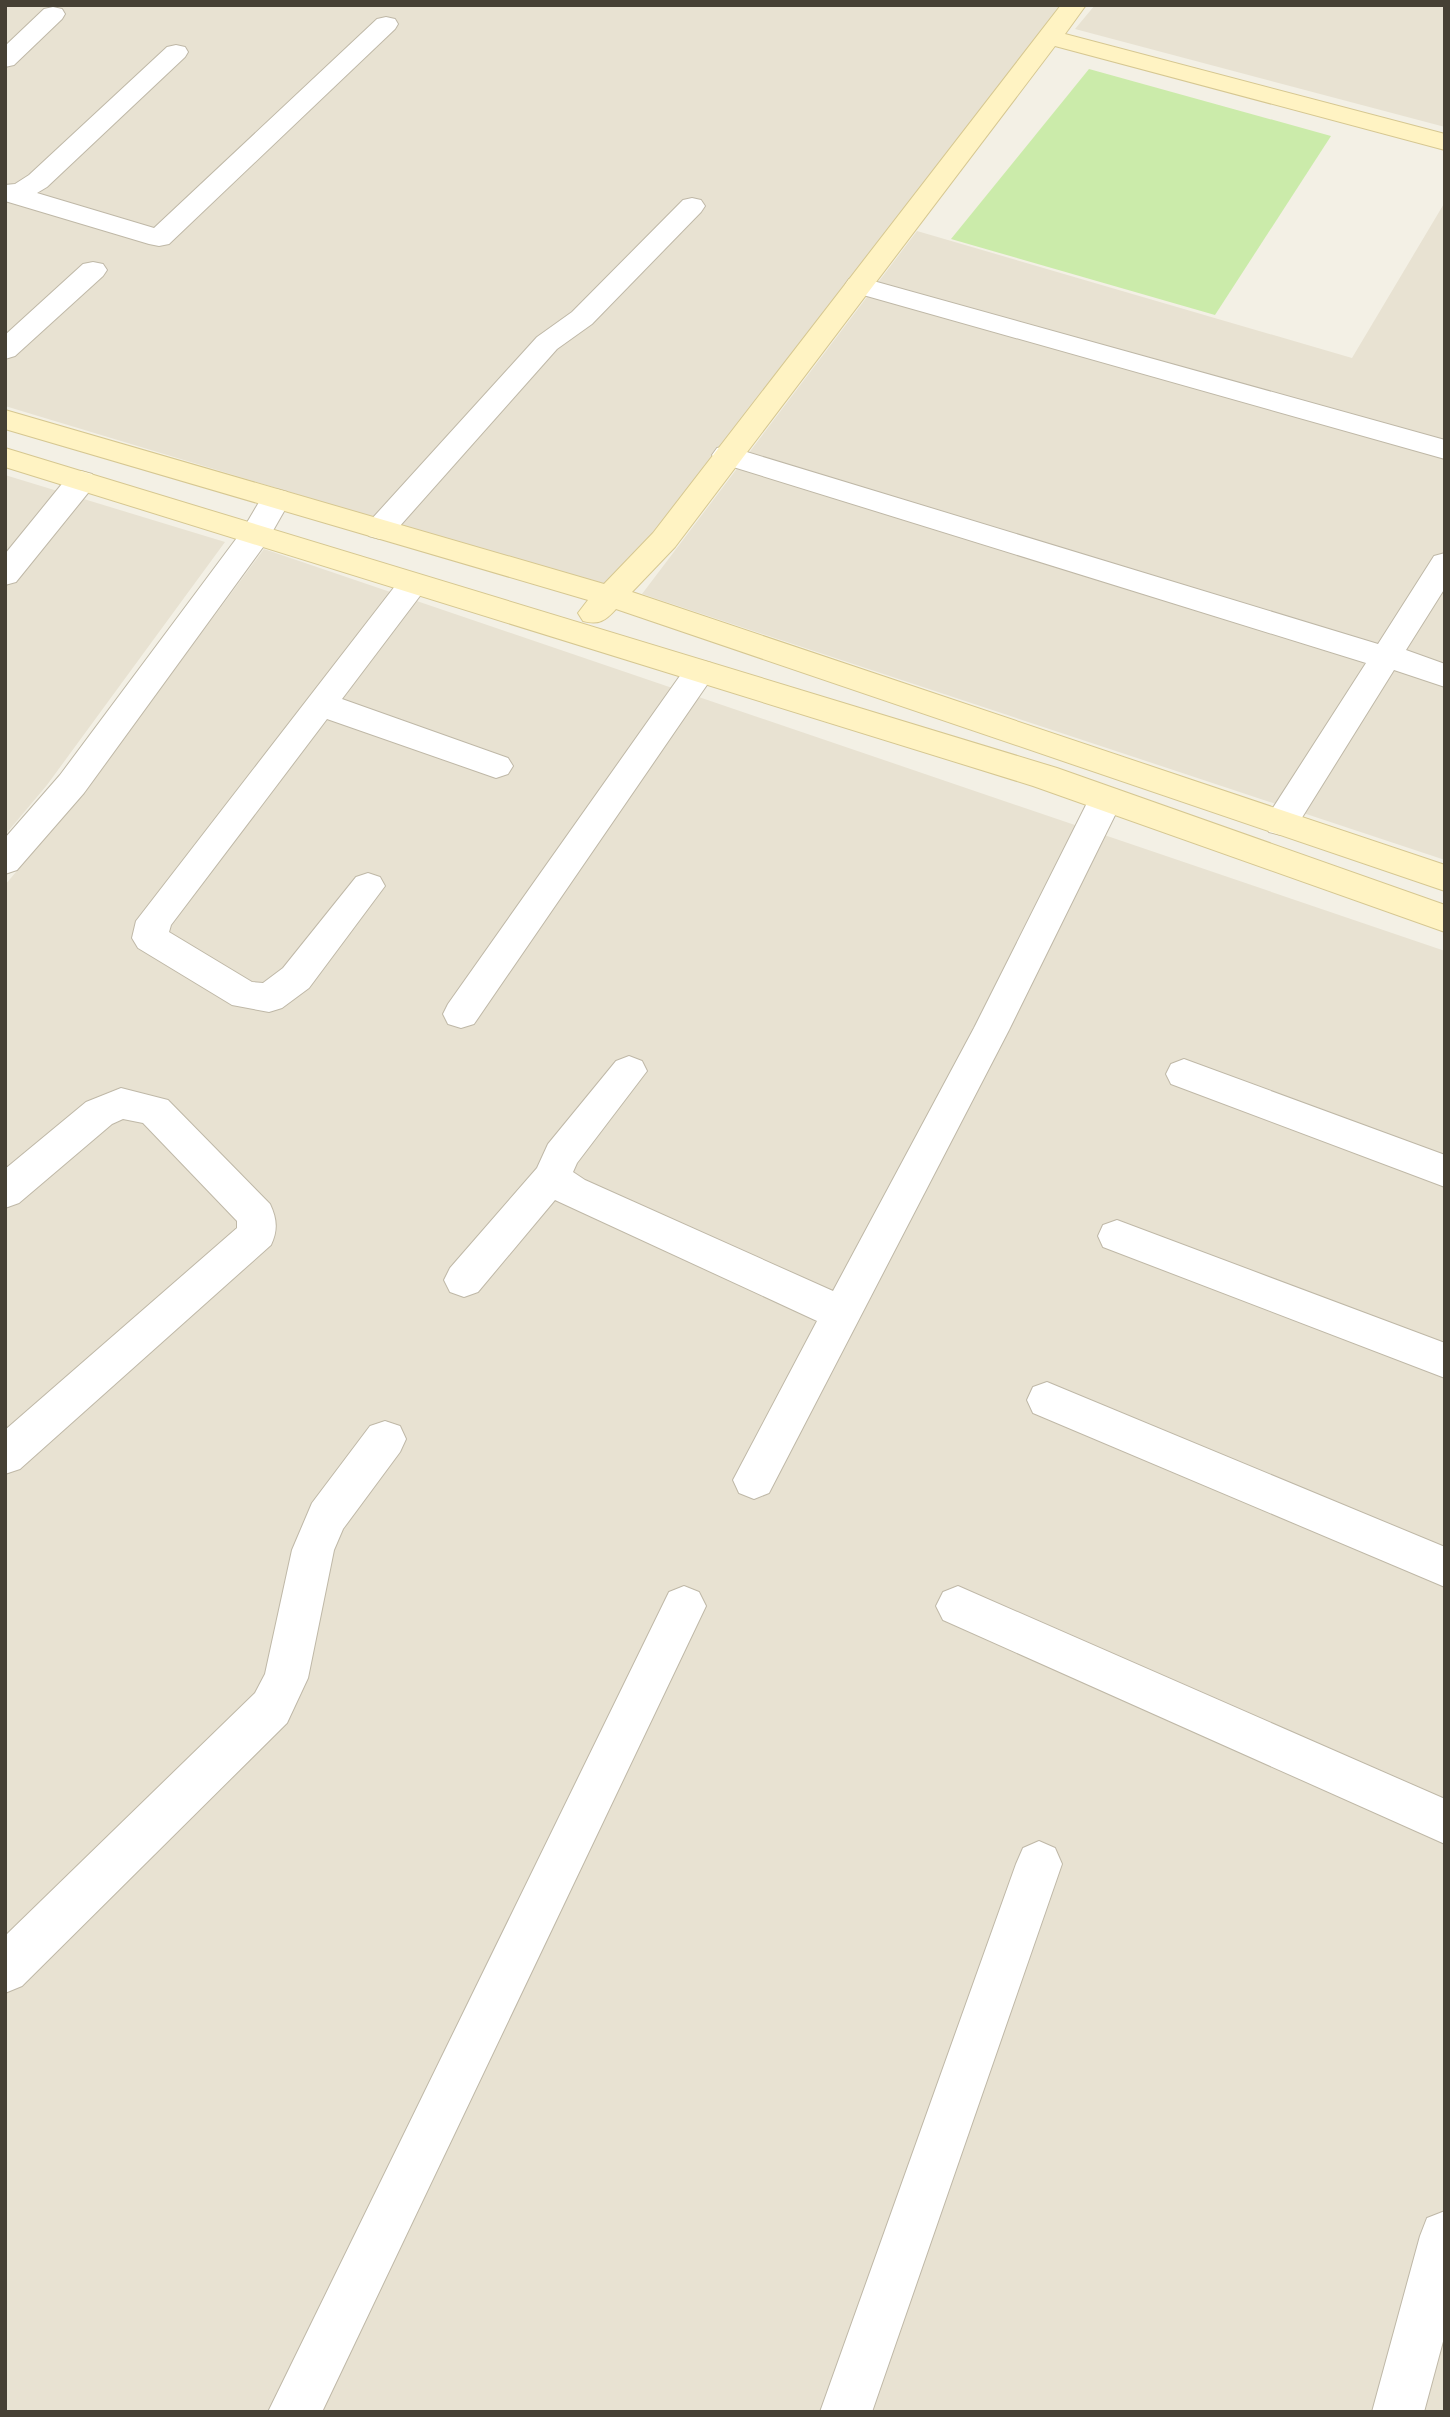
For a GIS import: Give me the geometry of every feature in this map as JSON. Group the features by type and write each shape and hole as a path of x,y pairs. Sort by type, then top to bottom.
{"main road":[{"path":"575,633 664,540 1074,5"},
{"path":"1049,37 1445,142"},
{"path":"5,419 610,596 1445,878"},
{"path":"5,457 1045,777 1445,919"}],"street":[{"path":"5,60 53,14"},
{"path":"6,193 159,238 386,24"},
{"path":"6,193 22,191 38,181 177,52"},
{"path":"380,529 547,343 582,318 692,206"},
{"path":"5,350 93,270"},
{"path":"859,285 1445,450"},
{"path":"728,455 1370,653 1387,655 1445,676"},
{"path":"5,575 81,481"},
{"path":"5,861 72,784 255,536 276,499"},
{"path":"1281,823 1445,563"},
{"path":"368,886 296,978 269,998 245,995 149,938 154,921 413,584"},
{"path":"461,1014 700,671"},
{"path":"321,704 496,766"},
{"path":"754,1480 990,1030 1106,799"},
{"path":"464,1280 552,1177 561,1155 629,1072"},
{"path":"1184,1074 1445,1171"},
{"path":"5,1192 99,1113 121,1102 155,1111 256,1215 257,1234 5,1456"},
{"path":"552,1177 571,1191 841,1313"},
{"path":"1116,1236 1445,1361"},
{"path":"1047,1400 1445,1567"},
{"path":"5,1969 271,1708 286,1678 317,1539 327,1517 385,1439"},
{"path":"294,2412 684,1606"},
{"path":"958,1606 1445,1822"},
{"path":"846,2412 1039,1864"},
{"path":"1398,2412 1445,2236"}],"shaded area":[{"path":"5,5 1062,5 653,540 604,587 5,406"},
{"path":"1095,5 1445,5 1445,127 1075,29"},
{"path":"1445,202 1445,860 642,594 917,231 1352,358"},
{"path":"5,475 225,542 47,785 5,835"},
{"path":"264,549 1445,951 1445,2412 5,2412 5,885 89,785"}],"green space":[{"path":"1089,69 1331,136 1215,315 951,239"}]}
